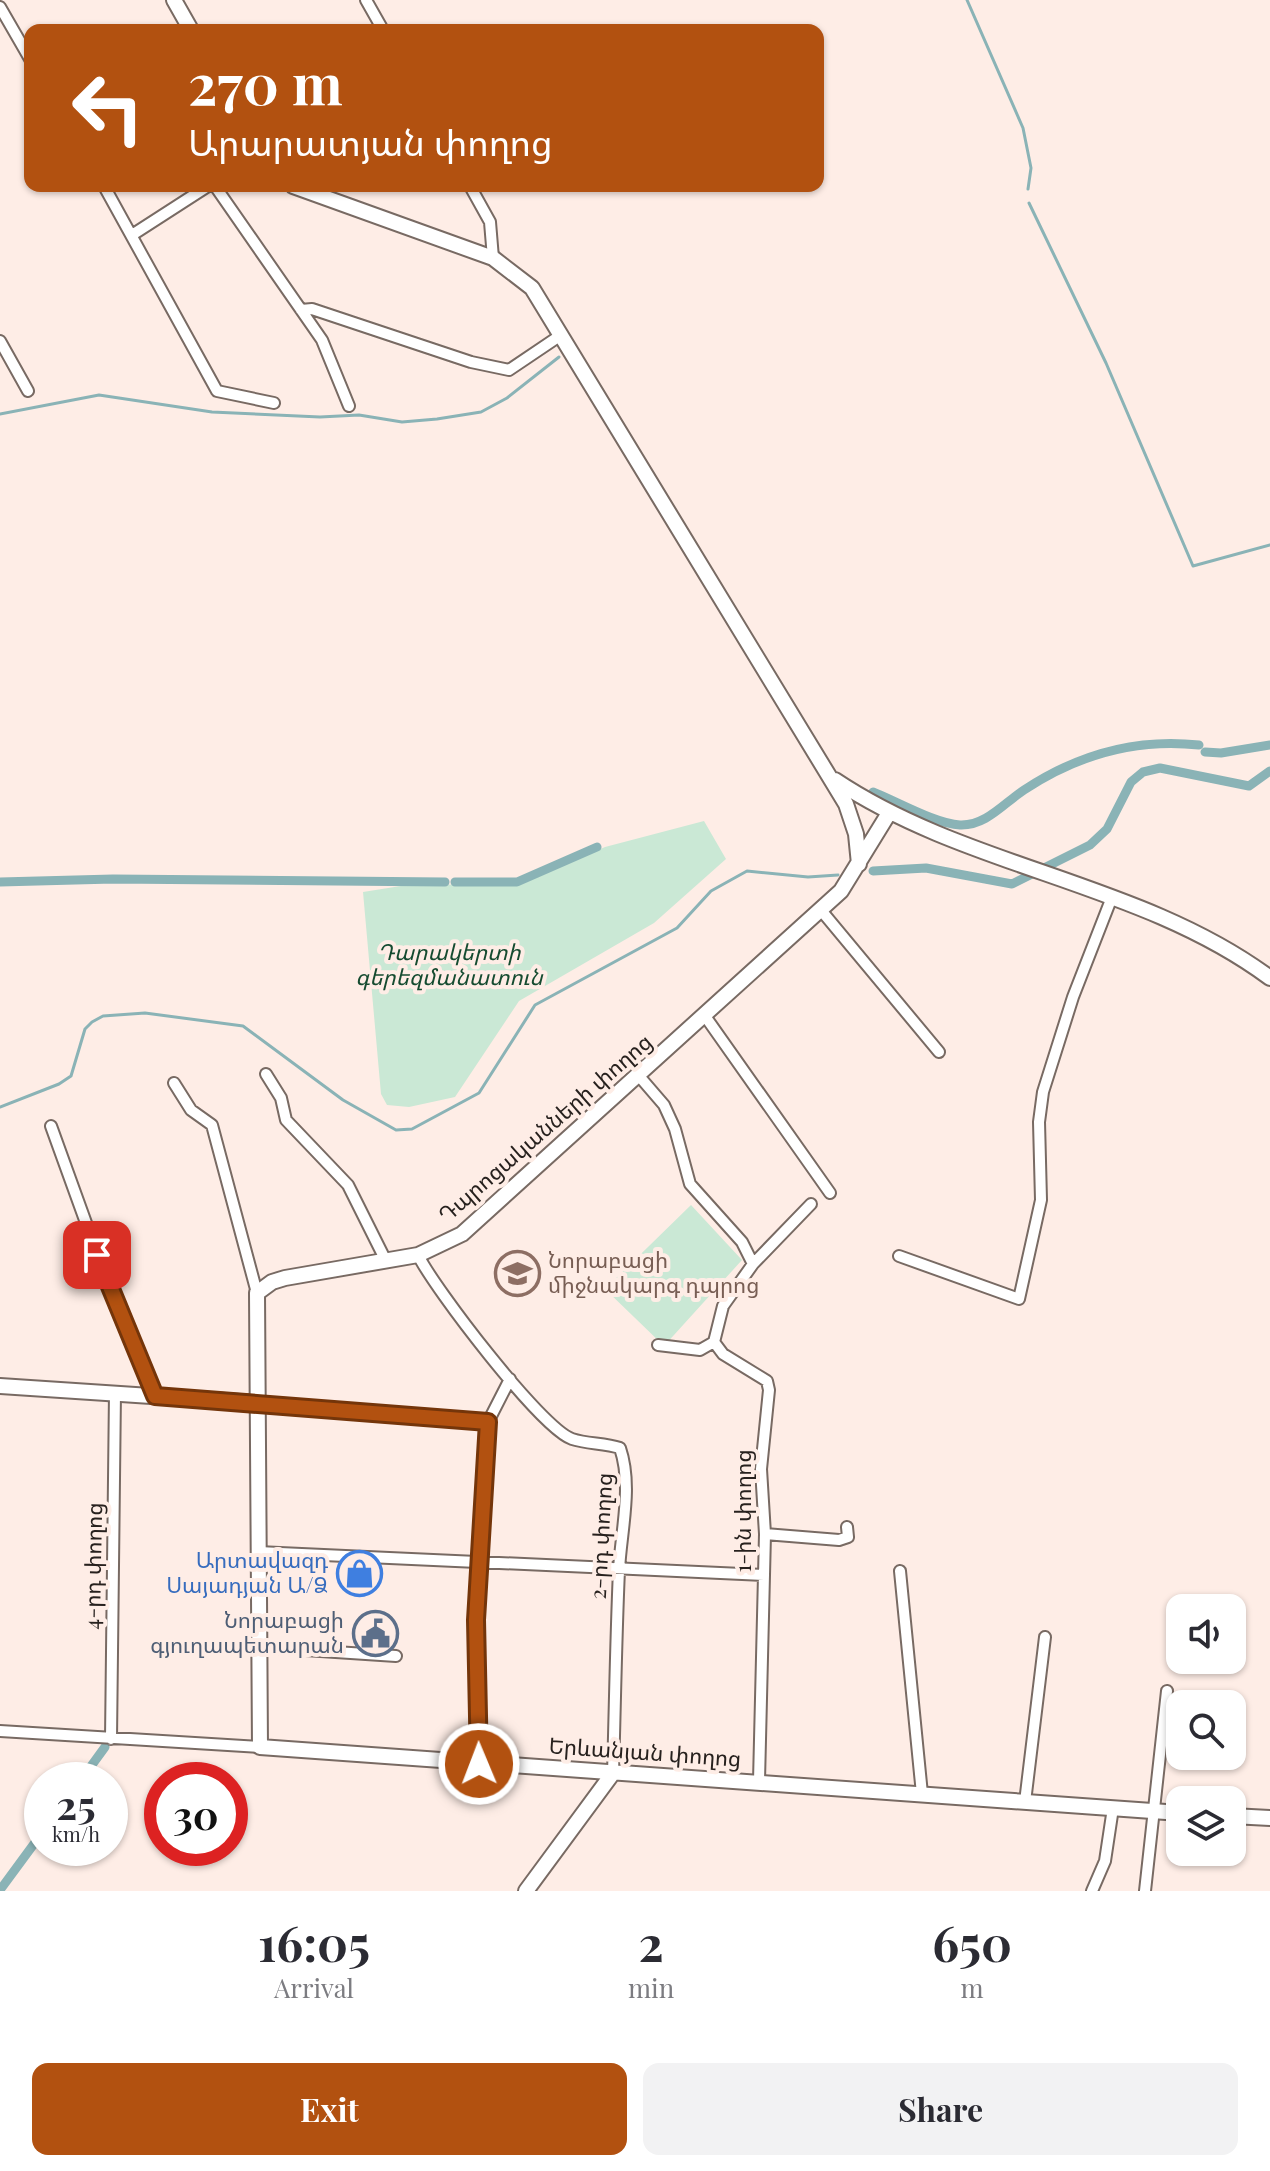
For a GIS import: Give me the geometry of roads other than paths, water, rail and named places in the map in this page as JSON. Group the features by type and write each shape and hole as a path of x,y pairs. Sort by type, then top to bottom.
{"main road":[{"path":"174,0 188,24"},
{"path":"310,192 493,258 532,288 846,804 856,834 859,864"},
{"path":"829,776 889,813 1112,897 1224,945 1270,978"},
{"name":"Դպրոցականների փողոց","path":"257,1293 272,1282 285,1278 418,1255 462,1234 841,891 889,813"},
{"path":"257,1293 260,1747"},
{"path":"0,1386 257,1403"},
{"name":"Երևանյան փողոց","path":"260,1747 1166,1812"},
{"path":"526,1891 613,1773"},
{"path":"1246,1817 1270,1818"}],"street":[{"path":"366,0 380,24"},
{"path":"0,7 24,49"},
{"path":"107,192 217,391 274,403"},
{"path":"132,235 199,192"},
{"path":"219,192 322,340 349,406"},
{"path":"473,192 490,222 493,258"},
{"path":"301,310 312,309 457,358 509,370 561,335"},
{"path":"0,341 28,391"},
{"path":"899,1256 1019,1299 1041,1200 1039,1122 1043,1092 1073,997 1112,897"},
{"path":"820,909 939,1052"},
{"path":"705,1016 830,1193"},
{"path":"266,1074 281,1098 286,1120 348,1185 386,1261"},
{"path":"639,1076 664,1105 675,1129 690,1184 742,1242 753,1264"},
{"path":"174,1083 191,1110 212,1125 257,1293"},
{"path":"51,1126 107,1281 155,1396"},
{"path":"658,1345 700,1350 714,1342 723,1306 753,1264 811,1204"},
{"name":"2-րդ փողոց","path":"418,1255 471,1334 510,1379 570,1438 620,1448 624,1460 625,1497 619,1568 613,1773"},
{"name":"1-ին փողոց","path":"714,1342 723,1354 767,1381 769,1404 761,1469 765,1534 759,1781"},
{"path":"479,1764 476,1620 488,1422 510,1379"},
{"name":"4-րդ փողոց","path":"111,1739 115,1392"},
{"path":"257,1403 488,1422"},
{"path":"765,1534 839,1540 848,1537 847,1527"},
{"path":"258,1552 764,1575"},
{"path":"900,1571 922,1794"},
{"path":"1025,1802 1045,1637"},
{"path":"260,1647 396,1656"},
{"path":"1145,1891 1166,1700"},
{"path":"0,1731 260,1747"},
{"path":"1092,1891 1105,1861 1113,1808"}],"waterway":[{"path":"967,0 1023,128 1031,168 1028,189"},
{"path":"1029,203 1106,363 1193,566 1270,545"},
{"path":"0,414 99,395 212,412 320,417 359,415 402,422 437,419 481,412 507,398 559,357"},
{"path":"873,792 940,821 969,824 986,818 1044,778 1086,759 1153,744 1199,745"},
{"path":"1205,752 1221,753 1270,745"},
{"path":"873,871 926,868 1012,884 1090,845 1107,829 1131,782 1143,772 1160,768 1249,786 1270,771"},
{"path":"455,882 517,882 597,847"},
{"path":"0,1107 59,1084 71,1076 85,1029 92,1022 103,1016 145,1013 243,1026 343,1100 396,1130 412,1129 479,1093 535,1005 677,928 711,891 747,871 808,877 838,875"},
{"path":"0,882 113,879 445,882"},
{"path":"94,1762 105,1747"},
{"path":"0,1890 24,1857"}],"place":[{"name":"Նորաբացի միջնակարգ դպրոց","path":"517,1273"},
{"name":"Արտավազդ Սայադյան Ա/Ձ","path":"359,1573"},
{"name":"Նորաբացի գյուղապետարան","path":"375,1633"}],"park label":[{"name":"Դարակերտի գերեզմանատուն","path":"449,964"}]}
